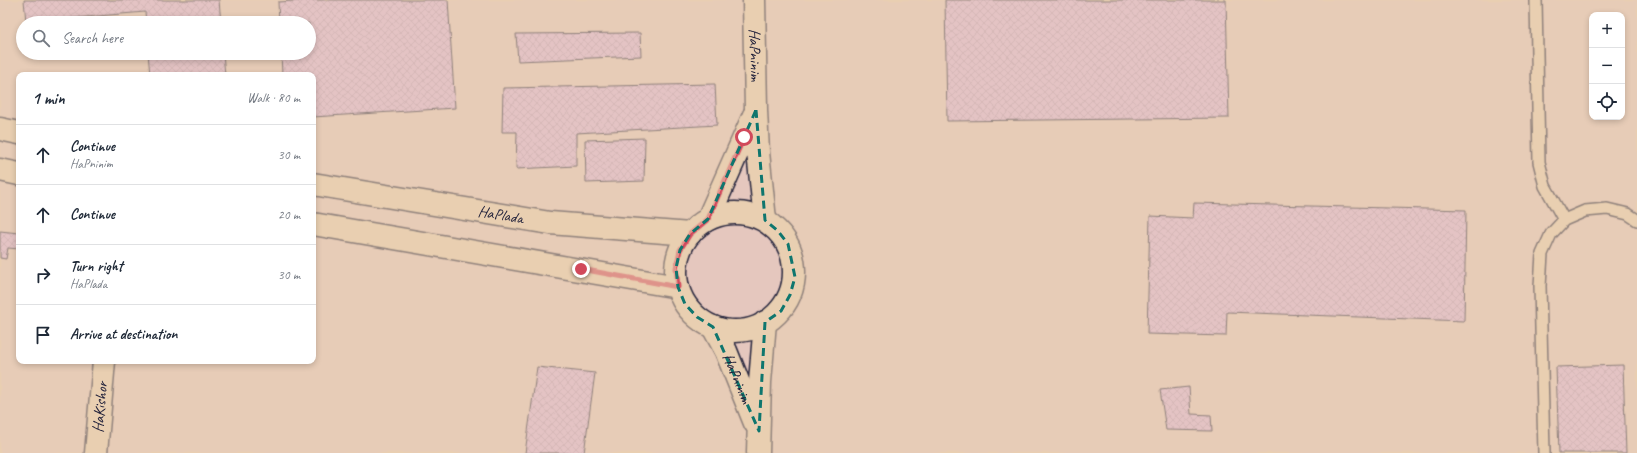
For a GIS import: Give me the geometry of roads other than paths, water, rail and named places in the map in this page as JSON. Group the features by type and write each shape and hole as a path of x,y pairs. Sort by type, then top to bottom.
{"street":[{"name":"HaPninim","path":"754,0 758,152 765,220"},
{"name":"HaPninim","path":"708,219 756,110"},
{"path":"0,129 16,132"},
{"path":"0,170 16,173"},
{"name":"HaPlada","path":"316,184 550,223 690,234"},
{"path":"727,213 746,214 765,220 778,231 788,244 794,260 795,277 790,295 781,311 766,322 749,329 713,327 697,318 685,304 678,287 676,268 680,250 690,234 708,219 727,213"},
{"path":"316,225 678,287"},
{"name":"HaPninim","path":"758,453 760,382 766,322"},
{"name":"HaPninim","path":"713,327 729,358 759,431"},
{"name":"HaKishor","path":"96,453 104,364"}],"lane":[{"path":"1536,0 1539,162 1545,186 1564,220"},
{"path":"1544,453 1540,286 1542,254 1552,234 1564,220 1585,211 1607,209 1628,214 1637,220"}]}
